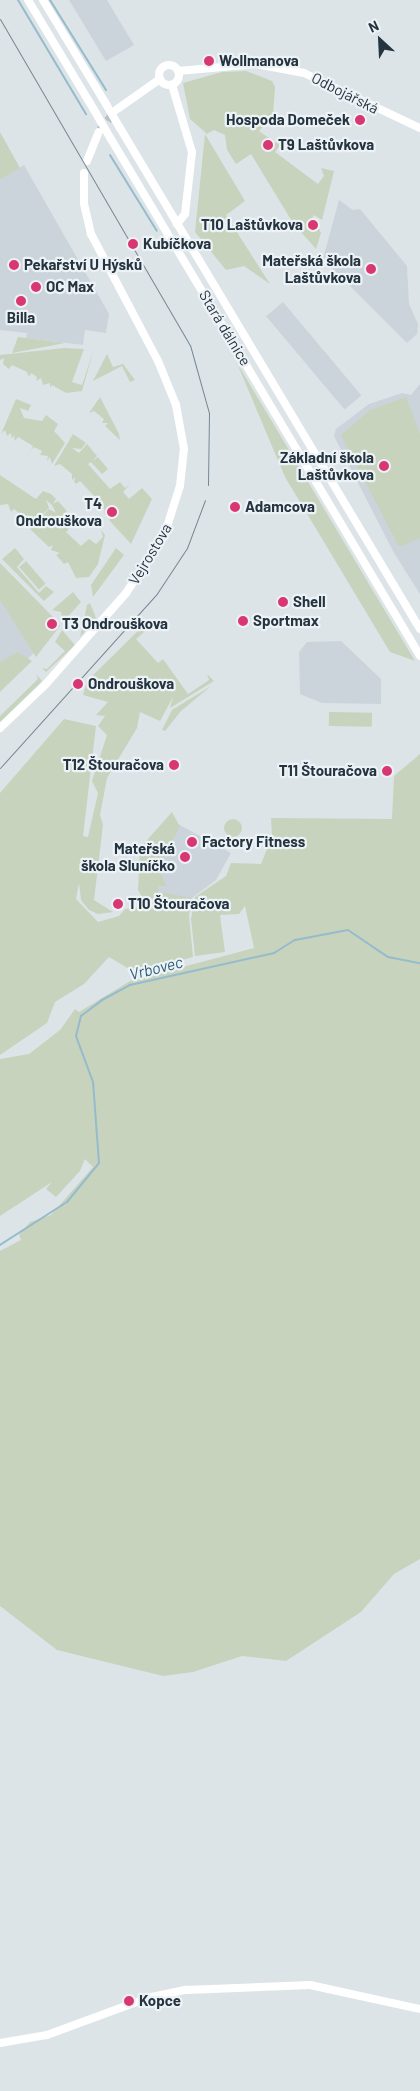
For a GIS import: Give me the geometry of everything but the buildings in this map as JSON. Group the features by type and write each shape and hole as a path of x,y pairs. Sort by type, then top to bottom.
{"street":[{"name":"Stará dálnice","path":"28,0 420,656"},
{"name":"Stará dálnice","path":"43,0 420,629"},
{"name":"Odbojářská","path":"160,79 166,65 178,71 256,64 304,73 420,128"},
{"path":"177,224 185,214 192,152 172,84 178,71"},
{"path":"116,110 160,79 172,84"},
{"path":"87,161 99,132"},
{"name":"Vejrostova","path":"0,728 90,636 143,570 169,524 182,472 183,440 174,397 91,234 84,203 84,173"},
{"path":"235,345 246,338"},
{"path":"0,2043 47,2034 147,1998 186,1990 310,1985 420,2009"}],"shaded area":[{"path":"69,0 107,0 134,45 106,61"},
{"path":"24,165 109,314 106,333 85,330 83,345 26,338 27,333 0,330 0,180"},
{"name":"Mateřská škola Laštůvkova","path":"339,200 353,210 360,209 407,266 409,304 418,324 417,334 407,343 323,259"},
{"path":"283,302 361,395 345,410 266,316"},
{"name":"Základní škola Laštůvkova","path":"420,384 420,594 394,553 334,436 336,429 369,404 402,393 411,395"},
{"path":"0,571 41,646 0,686"},
{"path":"341,641 381,679 381,704 322,703 300,694 299,652 307,642"},
{"name":"Mateřská škola Sluníčko","path":"167,818 231,853 216,880 192,898 148,902"}],"green space":[{"path":"246,71 272,81 275,87 273,116 259,131 269,138 264,145 269,149 277,141 281,144 275,152 318,184 324,176 321,168 334,171 322,220 314,215 309,224 313,230 318,226 321,233 316,249 293,223 251,154 236,164 227,150 225,135 214,130 207,134 190,119 183,83 222,72"},
{"path":"0,132 20,168 0,180"},
{"path":"205,134 245,201 226,215 270,284 244,266 226,270 195,232"},
{"path":"18,337 26,338 65,343 12,353"},
{"path":"64,348 84,349 72,382 82,385 94,349 82,391 66,393 52,385 50,388 50,383 43,385 41,378 36,381 37,377 31,373 29,377 27,372 12,365 9,369 3,364 4,358 0,360 0,355"},
{"path":"107,354 113,367 123,364 135,380 130,382 122,366 93,381"},
{"path":"237,363 415,661 390,652 285,477"},
{"path":"100,397 119,434 120,440 105,426 108,423 102,423 104,419 94,411 89,413"},
{"name":"Základní škola Laštůvkova","path":"406,397 420,434 420,538 399,547 341,435 370,410"},
{"path":"16,399 31,405 28,411 20,408 24,418 42,421 46,415 58,424 54,431 65,443 52,464 50,457 47,461 48,456 40,455 42,451 34,447 31,450 33,446 18,437 15,441 14,435 12,439 11,433 7,436 5,430 1,434"},
{"path":"73,434 86,443 81,449 72,448 79,453 87,444 97,456 92,461 98,457 108,469 102,474 91,462 88,464 110,489 120,482 125,488 130,484 123,492 129,499 142,488 152,499 131,544 109,520 117,513 113,508 105,515 104,507 96,505 100,503 98,500 92,501 95,497 80,481 76,484 74,481 76,477 72,480 72,474 60,464 54,466"},
{"path":"0,475 36,499 43,491 51,494 56,499 53,504 58,501 67,511 59,520 69,529 66,532 81,546 89,539 96,544 103,537 101,530 105,535 98,564 89,577 76,578 68,562 64,564 56,555 60,553 51,550 53,545 49,547 30,529 49,509 56,513 52,505 46,500 49,508 29,528 30,522 14,509 11,512 8,504 0,505"},
{"path":"15,548 24,559 17,567 39,593 46,586 54,592 44,601 2,559"},
{"path":"116,548 124,555 93,597 91,585"},
{"path":"26,561 46,584 39,590 19,567"},
{"path":"0,563 54,618 48,623 51,628 58,623 60,626 36,657 0,600"},
{"path":"73,592 81,602 63,622 61,612 52,610"},
{"path":"90,603 96,618 80,637 87,605"},
{"path":"141,628 144,632 136,639 158,663 163,659 188,694 209,680 207,674 214,681 170,708 173,697 160,721 140,712 137,728 107,778 100,815 103,825 94,900 113,912 98,914 89,910 81,900 79,883 76,899 98,922 119,916 125,909 147,906 138,890 140,848 172,812 180,827 158,866 166,886 158,886 159,892 192,898 189,915 193,957 136,973 109,957 84,984 55,1002 47,1023 0,1055 0,793 64,719 96,726 83,836 88,837 98,793 92,781 107,735 98,726 105,716 96,715 108,702 83,695 87,681"},
{"path":"62,630 75,645 46,672 42,668 47,669 65,651 55,642"},
{"path":"18,652 32,661 0,692 0,662"},
{"path":"36,674 42,681 0,722 0,716 38,679"},
{"path":"211,686 181,711 165,731 162,730 172,710"},
{"path":"329,712 372,713 372,727 329,726"},
{"path":"420,754 420,1559 394,1574 361,1612 286,1661 242,1656 193,1672 163,1676 57,1650 0,1606 0,1251 21,1240 19,1235 30,1222 51,1215 93,1167 85,1159 80,1171 56,1197 46,1189 52,1182 0,1216 0,1059 29,1054 60,1030 75,1009 79,1012 130,981 254,948 245,906 239,914 220,915 225,952 195,956 191,919 195,897 226,876 231,863 261,864 272,836 271,818 392,819 394,776"},
{"path":"233,819 239,822 242,828 239,834 233,837 227,834 224,828 227,822"}],"waterway":[{"path":"18,0 86,114"},
{"path":"50,0 106,90"},
{"path":"110,155 157,231"},
{"name":"Vrbovec","path":"0,1245 67,1202 99,1163 93,1082 76,1036 81,1016 102,1000 130,985 274,953 295,940 348,930 388,957 420,963"}],"tunnel":[{"path":"100,130 116,110"}],"tram line":[{"path":"0,19 190,345 209,413 208,485"},
{"path":"0,768 156,595 187,548 205,500"}],"place":[{"name":"Wollmanova","path":"209,61"},
{"name":"Hospoda Domeček","path":"360,120"},
{"name":"T9 Laštůvkova","path":"268,145"},
{"name":"T10 Laštůvkova","path":"313,225"},
{"name":"Kubíčkova","path":"133,244"},
{"name":"Pekařství U Hýsků","path":"14,265"},
{"name":"Mateřská škola Laštůvkova","path":"371,269"},
{"name":"OC Max","path":"36,287"},
{"name":"Billa","path":"21,301"},
{"name":"Základní škola Laštůvkova","path":"384,466"},
{"name":"Adamcova","path":"235,507"},
{"name":"T4 Ondrouškova","path":"112,512"},
{"name":"Shell","path":"283,602"},
{"name":"Sportmax","path":"243,621"},
{"name":"T3 Ondrouškova","path":"52,624"},
{"name":"Ondrouškova","path":"78,684"},
{"name":"T12 Štouračova","path":"174,765"},
{"name":"T11 Štouračova","path":"387,771"},
{"name":"Factory Fitness","path":"192,842"},
{"name":"Mateřská škola Sluníčko","path":"185,857"},
{"name":"T10 Štouračova","path":"118,904"},
{"name":"Kopce","path":"129,2001"}]}
